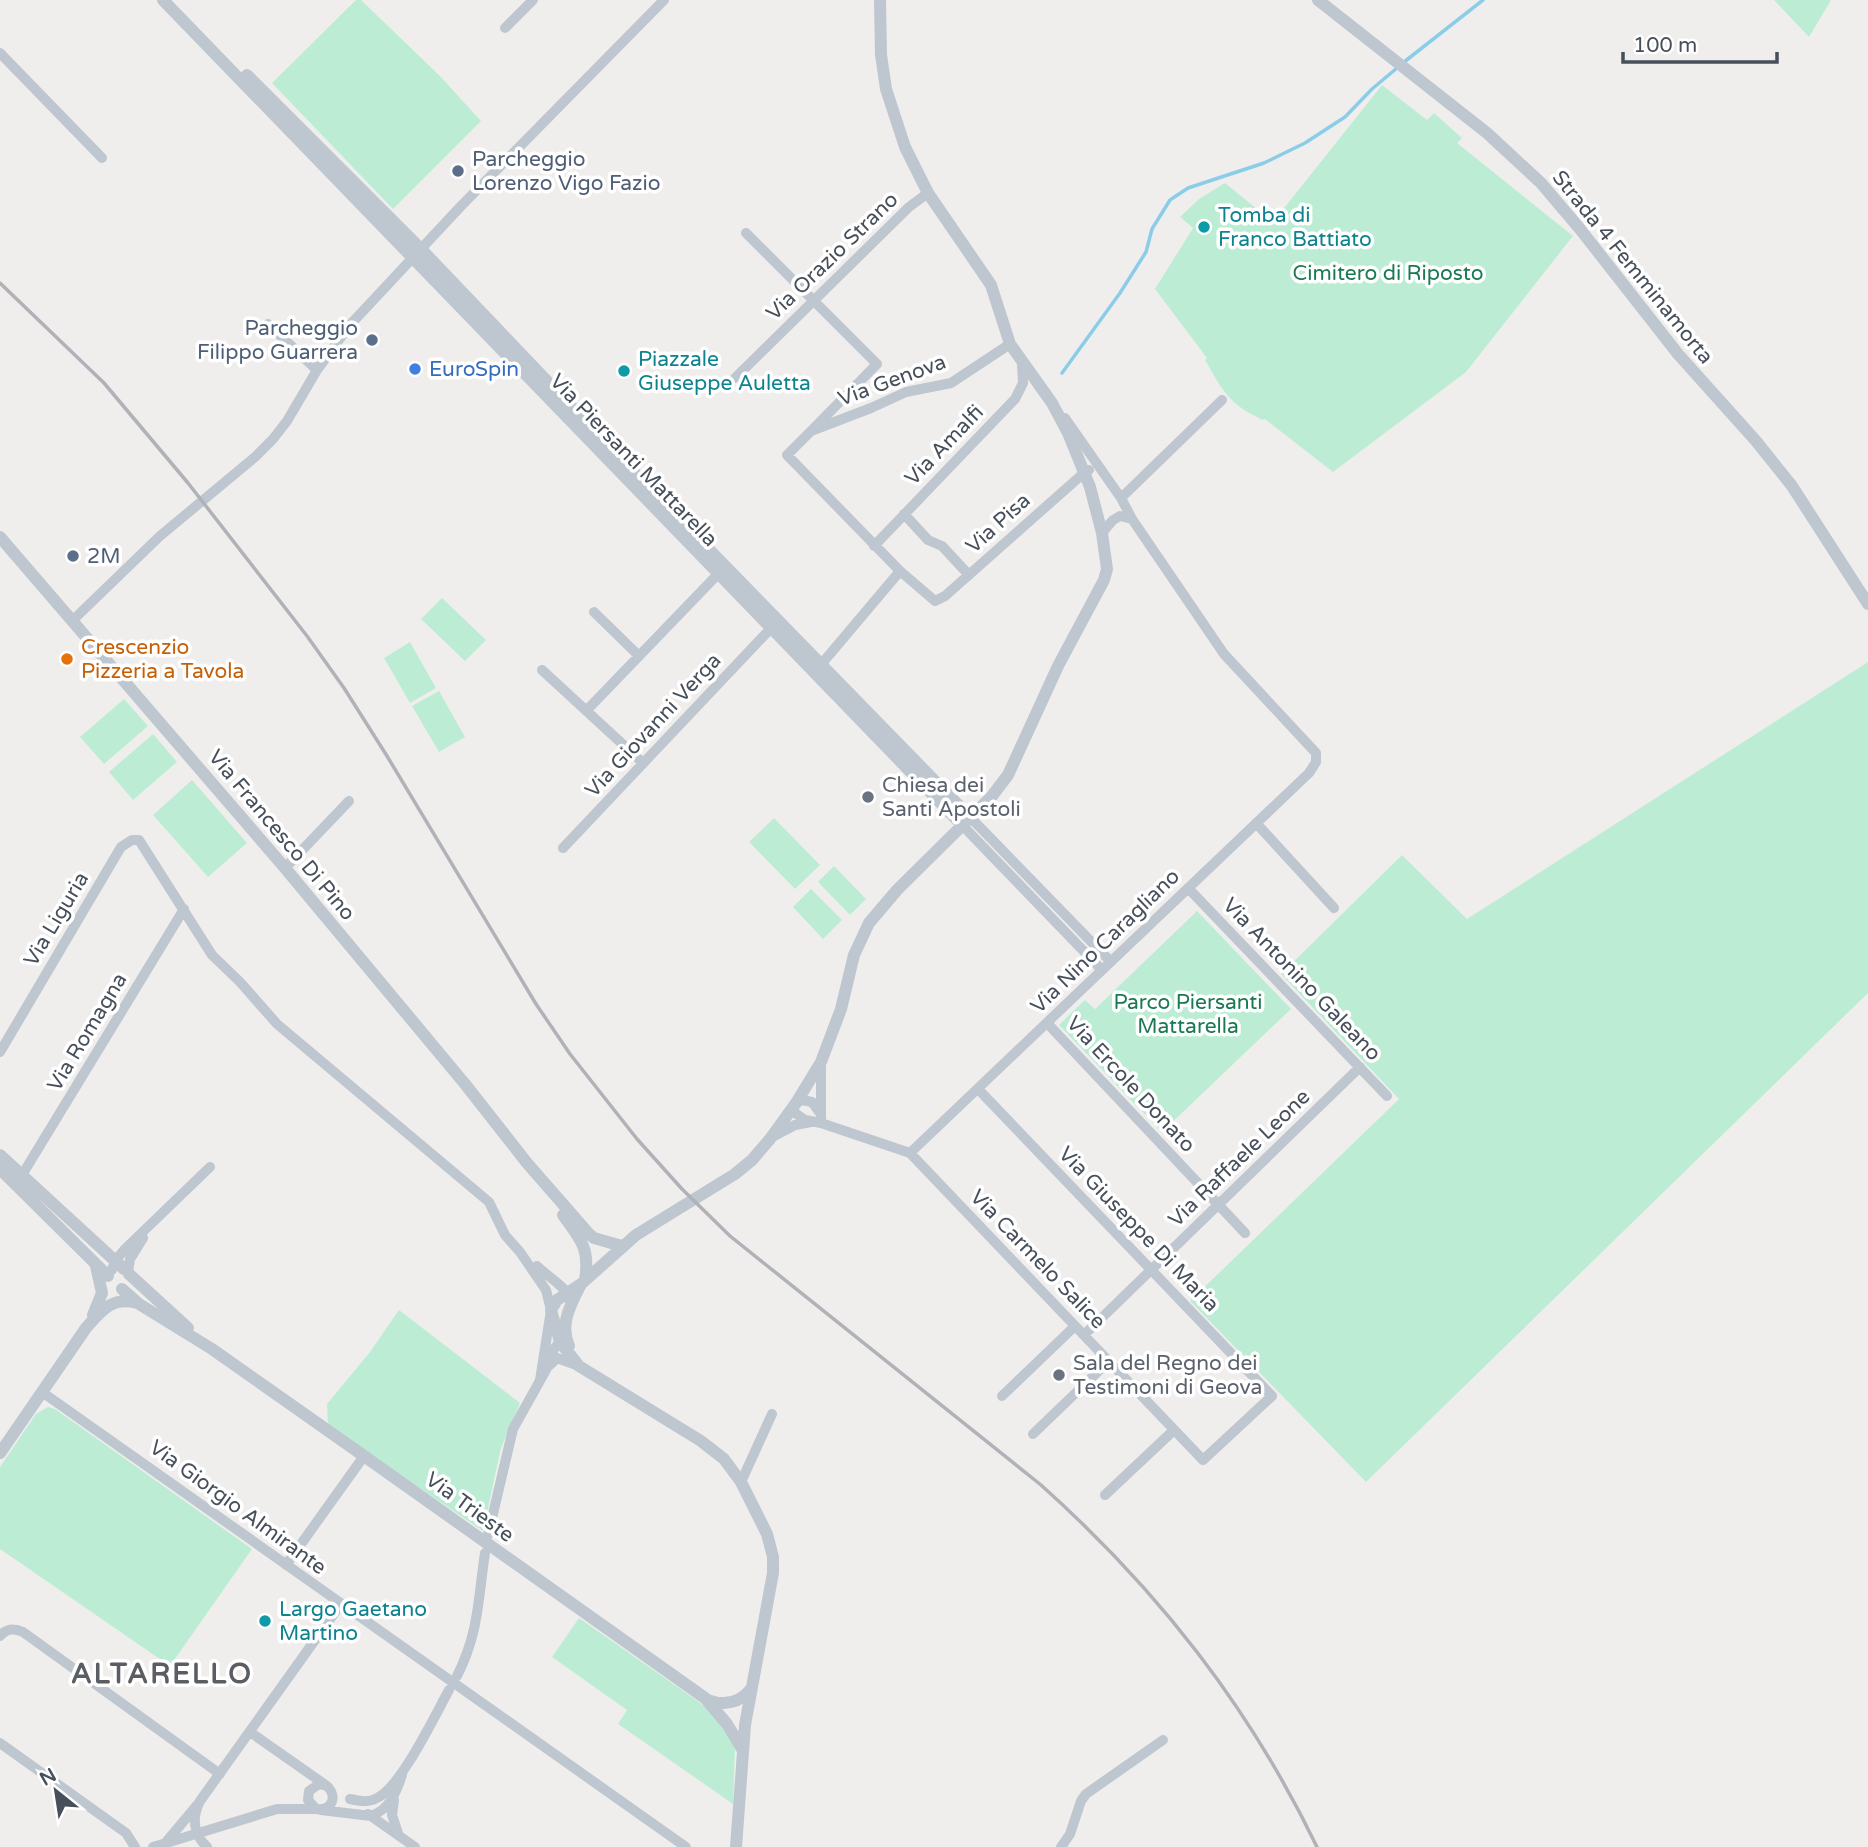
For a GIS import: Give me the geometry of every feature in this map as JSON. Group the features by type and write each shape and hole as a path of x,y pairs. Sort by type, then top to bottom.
{"street":[{"name":"Via Piersanti Mattarella","path":"163,0 742,583 775,624 966,821"},
{"name":"Via Piersanti Mattarella","path":"174,0 718,574 775,624"},
{"path":"505,28 533,0"},
{"path":"73,620 160,536 273,439 349,326 664,0"},
{"path":"880,0 881,55 886,89 905,147 928,193 991,285 1010,344 1077,433 1132,519"},
{"name":"Strada 4 Femminamorta","path":"1318,0 1487,133 1541,183 1678,354 1756,441 1792,486 1868,604"},
{"path":"0,53 102,158"},
{"name":"Via Orazio Strano","path":"735,378 909,207 928,193"},
{"path":"746,233 877,364 811,431"},
{"path":"268,324 317,370"},
{"name":"Via Genova","path":"935,601 874,546 787,455 811,431 906,392 951,383 1010,344"},
{"name":"Via Amalfi","path":"874,546 1015,399 1023,383 1022,363"},
{"path":"1121,498 1222,400"},
{"path":"488,1535 513,1429 562,1338 569,1298 622,1246 666,1215 735,1174 752,1160 795,1106 821,1062 841,1009 854,956 869,923 897,890 992,796 1008,775 1058,666 1099,593 1107,569 1102,533 1085,472 1052,403"},
{"path":"1085,472 1099,467"},
{"name":"Via Pisa","path":"935,601 946,596 1085,472"},
{"path":"904,514 928,540 942,546 969,575"},
{"path":"1102,533 1120,516 1132,519"},
{"name":"Via Nino Caragliano","path":"910,1153 1314,768 1317,753 1224,654 1132,519"},
{"name":"Via Francesco Di Pino","path":"0,537 285,868 465,1084 590,1243 601,1247 605,1261"},
{"path":"818,669 900,571"},
{"path":"586,711 718,574 727,573 742,583"},
{"path":"594,612 639,656"},
{"name":"Via Giovanni Verga","path":"563,848 775,624"},
{"path":"542,670 643,763"},
{"path":"285,868 349,801"},
{"path":"966,821 1111,962"},
{"path":"966,821 1102,970"},
{"path":"1256,824 1334,908"},
{"name":"Via Liguria","path":"0,1052 125,843 139,840 184,909"},
{"name":"Via Antonino Galeano","path":"1188,888 1387,1096"},
{"path":"184,909 212,955 277,1024 489,1202 505,1236 569,1298"},
{"name":"Via Romagna","path":"19,1180 184,909"},
{"name":"Via Ercole Donato","path":"1047,1023 1245,1233"},
{"path":"818,1121 821,1062"},
{"name":"Via Raffaele Leone","path":"1084,1335 1360,1067"},
{"name":"Via Giuseppe Di Maria","path":"978,1089 1272,1396 1203,1460"},
{"path":"795,1106 802,1100 812,1102 818,1121"},
{"path":"795,1106 799,1117 818,1121"},
{"path":"770,1139 796,1125 818,1121"},
{"name":"Via Carmelo Salice","path":"818,1121 910,1153 1203,1460"},
{"path":"0,1155 19,1180 94,1262 102,1293"},
{"path":"86,1328 102,1293 149,1227 211,1167"},
{"path":"0,1170 19,1180 130,1282 86,1328 0,1453"},
{"path":"118,1272 130,1259 149,1227"},
{"path":"583,1282 590,1243 622,1246"},
{"path":"520,1252 546,1290 562,1338 579,1366"},
{"path":"94,1262 118,1272 212,1349"},
{"path":"121,1289 139,1304 212,1349"},
{"path":"540,1380 551,1310 556,1300 569,1298"},
{"path":"106,1306 122,1301 139,1304"},
{"path":"1002,1395 1075,1326"},
{"path":"562,1338 593,1375"},
{"name":"Via Trieste","path":"212,1349 722,1708 743,1756"},
{"path":"547,1368 557,1359 579,1366 715,1451 733,1469 767,1534 773,1557 773,1573 746,1720 736,1847"},
{"path":"1033,1434 1109,1361"},
{"name":"Via Giorgio Almirante","path":"42,1391 340,1605 686,1847"},
{"path":"741,1482 772,1414"},
{"path":"1105,1495 1174,1430"},
{"path":"286,1565 364,1455"},
{"path":"457,1676 468,1653 477,1622 485,1553"},
{"path":"166,1842 220,1774 340,1605"},
{"path":"0,1636 9,1629 23,1632 220,1774"},
{"path":"746,1720 737,1725 722,1708 740,1699 752,1687"},
{"path":"399,1836 392,1815 395,1796 405,1768 449,1690"},
{"path":"250,1732 350,1799 415,1847"},
{"path":"1061,1847 1070,1834 1086,1794 1163,1740"},
{"path":"0,1743 126,1833 135,1847"},
{"path":"350,1799 366,1801 382,1796 405,1768"},
{"path":"319,1784 329,1787 333,1800 328,1807 318,1809 310,1804 309,1791 319,1784"},
{"path":"153,1847 277,1809 318,1809 370,1816 383,1810 395,1796"},
{"path":"200,1801 195,1816 196,1832 198,1839 206,1847"}],"green space":[{"path":"356,0 361,0 440,76 481,121 393,209 272,83"},
{"path":"1774,0 1831,0 1809,37"},
{"name":"Cimitero di Riposto","path":"1382,85 1427,120 1434,113 1462,138 1457,143 1573,236 1466,372 1333,472 1265,419 1262,420 1245,410 1229,397 1219,385 1205,360 1207,358 1155,289 1193,228 1180,217 1199,199 1225,183 1273,222"},
{"path":"442,598 486,640 465,661 421,619"},
{"path":"410,642 436,688 410,703 384,658"},
{"path":"1868,662 1868,993 1366,1482 1190,1301 1399,1099 1281,974 1402,855 1467,919"},
{"path":"439,691 465,737 439,752 412,706"},
{"path":"124,699 148,726 104,764 80,737"},
{"path":"153,734 177,762 133,800 109,772"},
{"path":"192,780 247,843 208,877 153,815"},
{"path":"774,818 820,865 795,889 749,842"},
{"path":"834,866 866,899 850,915 818,882"},
{"path":"811,889 842,920 823,939 793,907"},
{"name":"Parco Piersanti Mattarella","path":"1197,911 1291,1009 1162,1132 1059,1025 1085,1000 1095,1009"},
{"path":"399,1310 520,1403 501,1448 483,1531 328,1426 327,1404 370,1352"},
{"path":"48,1407 55,1409 252,1549 170,1666 0,1549 0,1467 36,1414"},
{"path":"579,1618 699,1702 716,1717 735,1748 733,1804 618,1724 627,1710 552,1657"}],"waterway":[{"path":"1404,62 1483,0"},
{"path":"1062,373 1146,252 1152,229 1170,200 1188,188 1264,163 1305,143 1345,117 1397,68"}],"railway":[{"path":"0,283 104,383 188,483 307,636 387,756 536,1004 570,1054 637,1139 682,1189 730,1236 1041,1485 1124,1566 1197,1652 1231,1698 1262,1746 1317,1847"}],"place":[{"name":"Parcheggio Lorenzo Vigo Fazio","path":"458,171"},
{"name":"Tomba di Franco Battiato","path":"1204,227"},
{"name":"Parcheggio Filippo Guarrera","path":"372,340"},
{"name":"EuroSpin","path":"415,369"},
{"name":"Piazzale Giuseppe Auletta","path":"624,371"},
{"name":"2M","path":"73,556"},
{"name":"Crescenzio Pizzeria a Tavola","path":"67,659"},
{"name":"Chiesa dei Santi Apostoli","path":"868,797"},
{"name":"Sala del Regno dei Testimoni di Geova","path":"1059,1375"},
{"name":"Largo Gaetano Martino","path":"265,1621"}],"district":[{"name":"ALTARELLO","path":"162,1673"}]}
